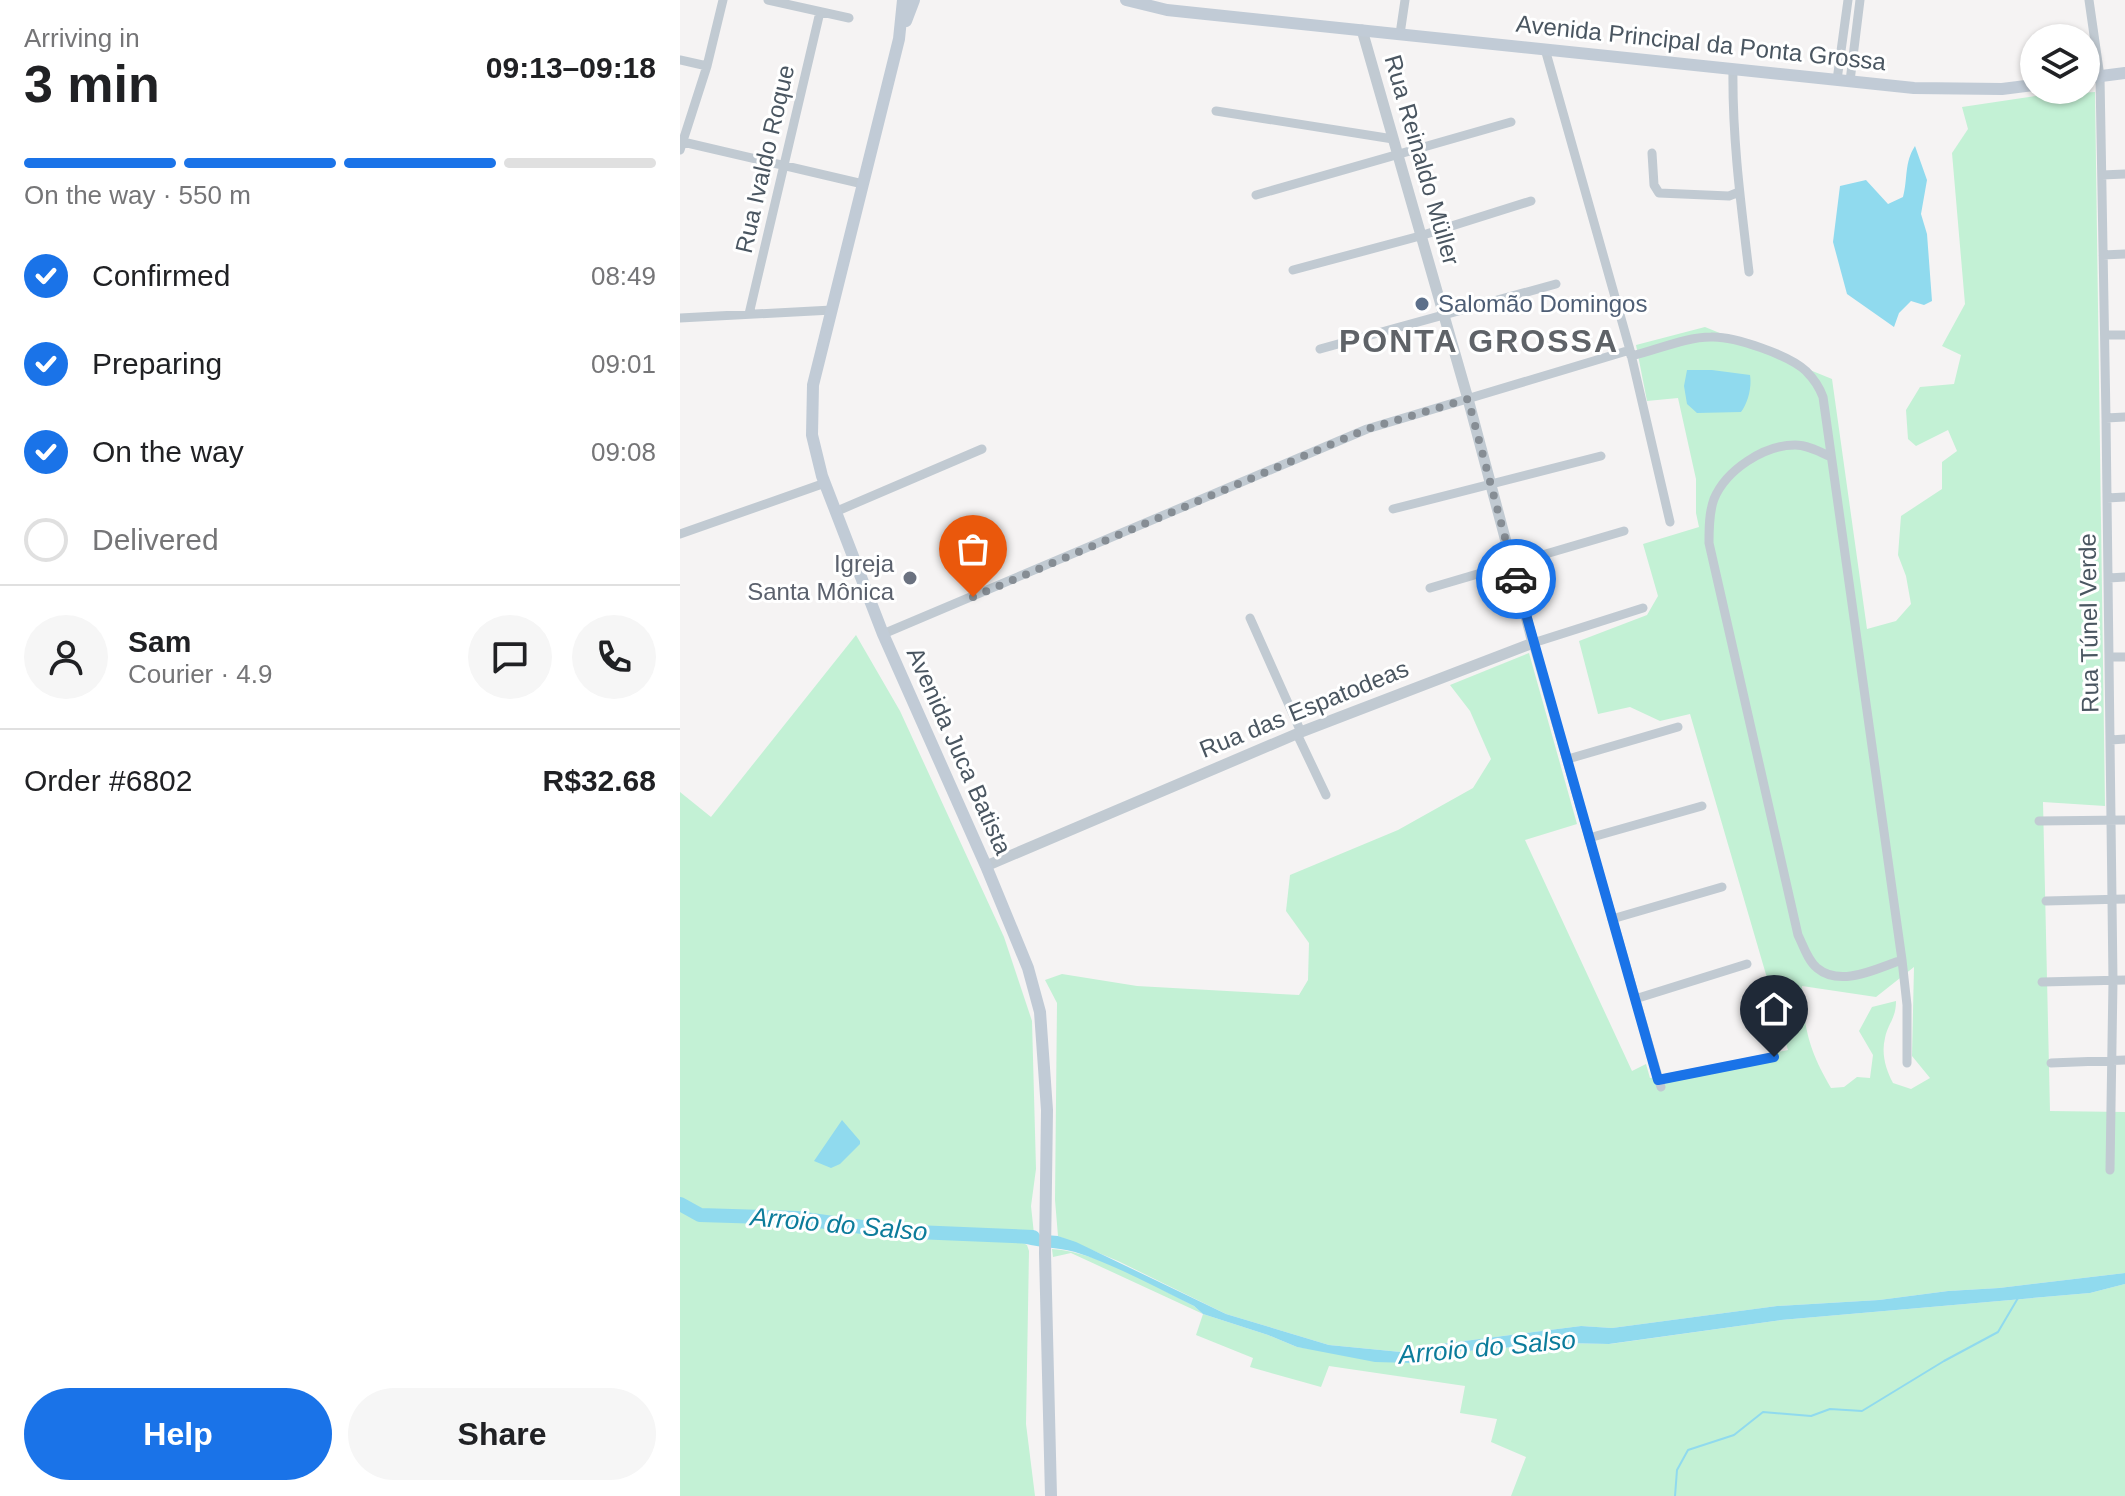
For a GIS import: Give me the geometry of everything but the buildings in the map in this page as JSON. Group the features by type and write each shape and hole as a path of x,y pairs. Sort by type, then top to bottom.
{"main road":[{"name":"Avenida Juca Batista","path":"899,39 903,0"},
{"name":"Avenida Juca Batista","path":"914,0 899,39 813,385 812,435 835,512 883,634 986,866 1028,968 1040,1012 1047,1110 1045,1253 1051,1496"},
{"name":"Avenida Principal da Ponta Grossa","path":"1126,0 1167,10 1914,88 2020,87"},
{"path":"2100,77 2125,73"}],"street":[{"path":"723,0 707,66 681,146 863,184"},
{"path":"768,0 849,18"},
{"path":"1400,34 1405,0"},
{"path":"1843,80 1848,0"},
{"path":"1843,80 1860,0"},
{"name":"Rua Túnel Verde","path":"2089,0 2092,24"},
{"name":"Rua Ivaldo Roque","path":"749,314 820,12"},
{"name":"Rua Reinaldo Müller","path":"1362,30 1660,1083 1774,1057"},
{"path":"1545,49 1630,353 1670,522"},
{"path":"680,60 707,66"},
{"path":"1733,69 1732,99 1739,192 1749,272"},
{"name":"Rua Túnel Verde","path":"2100,77 2111,740 2113,981 2110,1170"},
{"path":"1216,111 1393,139"},
{"path":"1256,195 1511,122"},
{"path":"1652,153 1654,185 1659,193 1729,196 1739,192"},
{"path":"2102,175 2125,174"},
{"path":"1293,270 1420,236 1531,201"},
{"path":"2103,255 2125,254"},
{"path":"1320,349 1556,284"},
{"path":"680,318 832,310"},
{"path":"2105,335 2125,335"},
{"path":"883,634 1367,429 1630,353 1700,337 1715,336 1782,357 1803,368 1818,384 1823,397 1902,960 1907,1005 1907,1063"},
{"path":"2106,418 2125,417"},
{"path":"1831,457 1806,446 1792,445 1759,455 1738,468 1720,487 1713,502 1709,543 1798,935 1816,968 1834,976 1851,976 1902,960"},
{"path":"835,512 982,449"},
{"path":"1393,509 1601,456"},
{"path":"680,534 825,483"},
{"path":"2107,498 2125,497"},
{"path":"1430,588 1624,531"},
{"path":"2109,578 2125,577"},
{"name":"Rua das Espatodeas","path":"986,866 1299,733 1533,643 1643,608"},
{"path":"1250,618 1326,795"},
{"path":"2110,657 2125,657"},
{"path":"1568,759 1678,727"},
{"path":"2111,740 2125,739"},
{"path":"1589,838 1702,806"},
{"path":"2039,821 2125,820"},
{"path":"1612,919 1722,887"},
{"path":"2046,901 2125,899"},
{"path":"1635,999 1747,964"},
{"path":"2046,982 2125,980"},
{"path":"2051,1063 2125,1060"}],"green space":[{"path":"2020,98 2020,104 2095,104 2105,806 2043,802 2050,1111 2125,1112 2125,1273 1879,1300 1777,1306 1612,1328 1581,1326 1401,1352 1329,1345 1226,1314 1118,1261 1058,1236 1055,1200 1057,1003 1045,980 1062,974 1137,986 1299,995 1308,980 1309,943 1286,911 1290,875 1398,830 1473,788 1491,759 1470,711 1450,685 1529,653 1577,824 1525,840 1632,1071 1646,1064 1650,1078 1788,1050 1690,714 1660,721 1630,707 1598,714 1579,641 1647,615 1658,596 1643,544 1699,527 1696,479 1678,398 1647,401 1636,345 1705,327 1832,379 1867,629 1896,621 1911,604 1898,555 1901,516 1942,489 1942,462 1957,451 1948,430 1916,446 1908,439 1906,410 1920,387 1954,384 1961,355 1942,346 1965,304 1952,153 1968,129 1962,107","holes":["1914,967 1912,1056 1930,1078 1911,1089 1893,1083 1888,1073 1885,1038 1896,1001 1872,1007 1859,1031 1873,1055 1870,1078 1857,1077 1844,1087 1831,1088 1809,1039 1802,986 1876,997"]},
{"path":"856,635 900,711 1004,937 1032,1021 1036,1169 1031,1206 1034,1234 1020,1233 1015,1239 1027,1245 1029,1251 1026,1424 1035,1496 680,1496 680,792 711,817"},
{"path":"1052,1249 1089,1256 1107,1263 1194,1306 1203,1314 1071,1253 1053,1257"},
{"path":"2125,1284 2125,1496 1511,1496 1526,1457 1491,1442 1497,1419 1460,1413 1465,1386 1329,1366 1321,1387 1250,1367 1253,1358 1196,1335 1203,1314 1297,1347 1411,1363 1444,1353 1562,1343 1610,1344 1781,1320 2090,1293"}],"water":[{"path":"1915,146 1927,180 1921,214 1927,234 1932,301 1924,305 1911,301 1899,313 1894,327 1847,294 1833,242 1840,186 1866,180 1888,204 1903,197 1908,165"},
{"path":"1687,370 1750,375 1749,395 1741,412 1697,413 1687,404 1684,386"},
{"path":"842,1120 860,1144 840,1164 831,1168 814,1161"},
{"path":"1020,1233 1058,1236 1076,1242 1226,1314 1329,1345 1401,1352 1581,1326 1612,1328 1777,1306 1879,1300 2125,1273 2125,1284 2090,1293 1781,1320 1609,1344 1562,1343 1444,1353 1411,1363 1375,1362 1297,1347 1203,1314 1194,1306 1090,1257 1015,1240"}],"waterway":[{"name":"Arroio do Salso","path":"680,1204 700,1215 797,1218 891,1231 1033,1237"},
{"path":"1675,1496 1677,1470 1688,1450 1734,1435 1763,1412 1811,1416 1830,1409 1862,1411 1998,1332 2018,1298"}],"way so far":[{"path":"973,597 1367,429 1468,399 1516,579"}],"place":[{"name":"Salomão Domingos","path":"1422,304"},
{"name":"Igreja Santa Mônica","path":"910,578"}],"district":[{"name":"PONTA GROSSA","path":"1479,341"}],"route":[{"path":"1516,579 1658,1080 1774,1057"}]}
